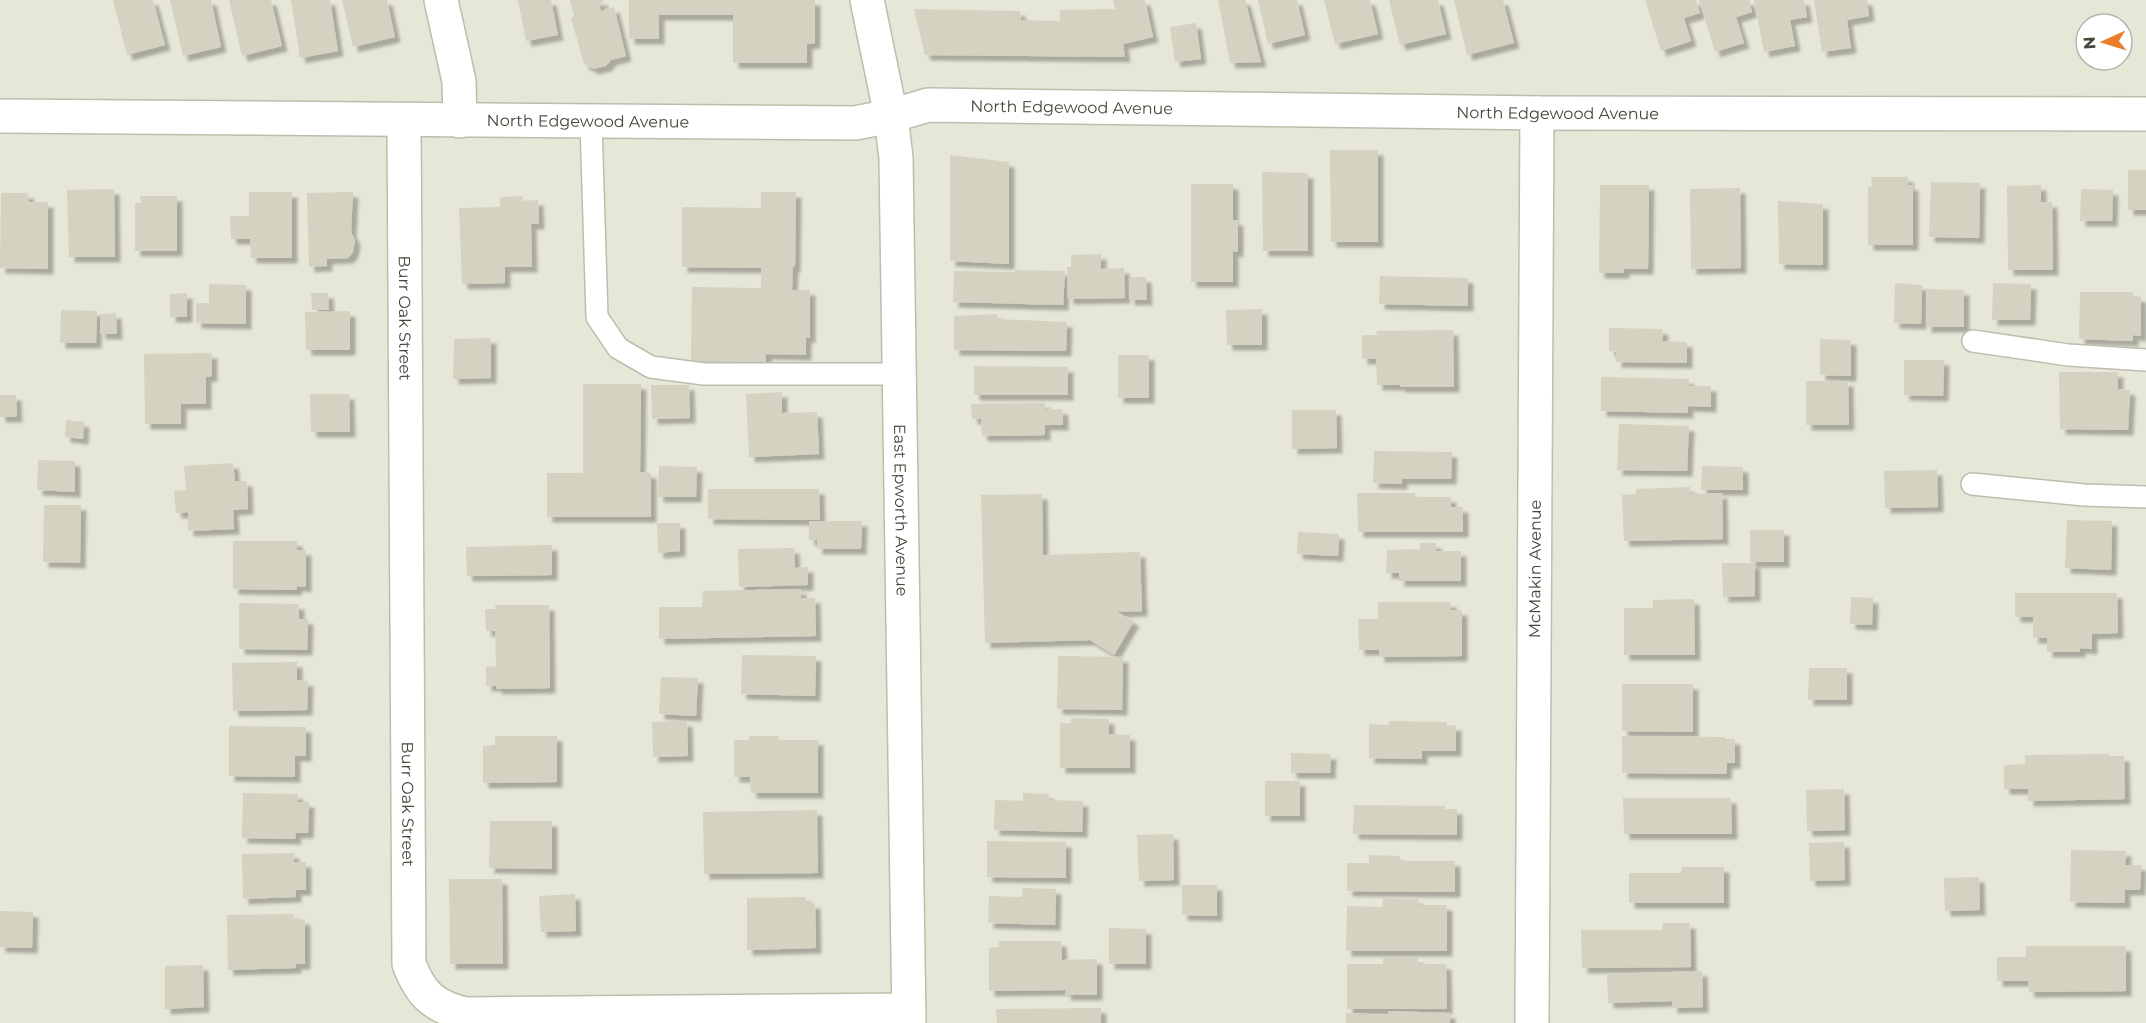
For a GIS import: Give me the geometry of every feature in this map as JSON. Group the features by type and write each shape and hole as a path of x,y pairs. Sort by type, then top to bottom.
{"street":[{"path":"441,0 459,81 460,121"},
{"name":"East Epworth Avenue","path":"867,0 891,116 896,158 909,1016"},
{"name":"North Edgewood Avenue","path":"0,116 855,123 891,116 928,105 1537,112 2146,114"},
{"name":"McMakin Avenue","path":"1532,1023 1537,112"},
{"name":"Burr Oak Street","path":"404,120 409,964 416,983 429,999 447,1010 466,1014 909,1016"}],"lane":[{"path":"591,122 597,317 618,348 651,367 704,374 899,374"},
{"path":"1973,340 2068,355 2146,360"},
{"path":"1972,484 2084,495 2146,497"}],"shaded area":[{"path":"0,0 2146,0 2146,1023 0,1023"}],"building":[{"path":"113,0 153,0 165,45 127,55"},
{"path":"170,0 211,0 221,47 183,56"},
{"path":"229,0 271,0 282,46 242,56"},
{"path":"291,0 330,0 338,51 300,58"},
{"path":"342,0 387,0 395,37 353,47"},
{"path":"518,0 551,0 558,35 526,41"},
{"path":"570,0 603,0 603,3 599,4 601,11 614,7 626,56 611,60 606,66 594,69 584,64 571,18 574,16"},
{"path":"629,0 815,0 815,43 807,44 807,63 733,63 733,15 659,15 659,39 629,39"},
{"path":"1113,0 1145,0 1153,37 1123,44 1125,57 925,55 914,9 1020,11 1021,20 1060,21 1060,10 1115,9"},
{"path":"1218,0 1245,0 1261,62 1230,63"},
{"path":"1258,0 1297,0 1305,35 1268,44"},
{"path":"1324,0 1370,0 1378,34 1335,44"},
{"path":"1389,0 1438,0 1446,34 1400,45"},
{"path":"1454,0 1503,0 1514,43 1467,55"},
{"path":"1645,0 1696,0 1700,13 1684,18 1691,41 1661,51"},
{"path":"1699,0 1749,0 1752,12 1736,17 1744,43 1715,52"},
{"path":"1754,0 1804,0 1807,17 1790,20 1795,46 1764,52"},
{"path":"1814,0 1867,0 1869,16 1847,20 1851,48 1822,52"},
{"path":"1196,23 1201,59 1175,62 1170,27"},
{"path":"1330,150 1378,150 1378,242 1331,242"},
{"path":"950,155 1009,162 1009,264 950,261"},
{"path":"2128,170 2146,170 2146,210 2128,210"},
{"path":"1262,172 1308,173 1308,251 1263,251"},
{"path":"1871,177 1908,177 1908,185 1913,185 1913,245 1868,245 1868,187 1872,187"},
{"path":"1931,182 1980,183 1979,238 1929,237"},
{"path":"1191,184 1233,184 1233,220 1238,220 1238,252 1233,251 1233,282 1191,282"},
{"path":"1600,185 1649,185 1648,269 1624,269 1624,273 1599,273"},
{"path":"2041,185 2041,202 2052,202 2053,270 2008,270 2007,186"},
{"path":"1740,188 1741,268 1691,269 1690,189"},
{"path":"114,189 115,257 69,257 67,190"},
{"path":"2081,189 2113,190 2112,221 2080,221"},
{"path":"249,192 292,192 292,258 251,258 250,239 231,239 230,216 249,216"},
{"path":"353,192 351,232 355,240 353,252 348,258 327,259 327,266 309,267 307,193"},
{"path":"761,192 796,192 795,267 793,267 792,290 810,290 810,338 806,337 806,355 766,354 766,362 691,361 692,287 761,288 761,268 682,267 682,207 761,208"},
{"path":"1,193 28,193 29,202 48,202 48,269 0,268"},
{"path":"140,196 177,196 177,251 135,251 135,203 141,203"},
{"path":"523,196 522,201 538,200 539,224 531,224 532,267 505,267 505,283 462,284 459,208 500,207 500,197"},
{"path":"1778,201 1823,204 1823,265 1779,264"},
{"path":"1101,254 1101,269 1124,268 1125,298 1068,299 1067,267 1071,267 1071,255"},
{"path":"1015,270 1065,271 1063,305 953,302 954,271 1015,272"},
{"path":"1380,276 1468,278 1468,306 1379,304"},
{"path":"1129,277 1146,277 1147,300 1129,300"},
{"path":"1895,283 1922,285 1921,324 1894,323"},
{"path":"1993,283 2031,284 2030,320 1992,320"},
{"path":"209,284 246,285 246,324 196,323 196,303 209,303"},
{"path":"1926,289 1964,290 1964,327 1926,327"},
{"path":"2080,292 2133,292 2133,296 2141,297 2141,336 2133,335 2133,341 2079,339"},
{"path":"187,293 187,317 170,317 170,294"},
{"path":"311,293 328,293 329,310 312,310"},
{"path":"1262,309 1262,345 1227,345 1226,310"},
{"path":"61,310 97,311 96,343 60,343"},
{"path":"350,311 350,350 306,350 305,312"},
{"path":"116,313 117,334 100,334 100,314"},
{"path":"997,314 997,319 1067,322 1066,351 954,350 954,316"},
{"path":"1609,328 1663,329 1662,341 1687,342 1687,363 1616,362 1616,352 1609,351"},
{"path":"1453,330 1454,387 1377,385 1376,359 1362,359 1362,335 1377,335 1376,331"},
{"path":"491,338 491,378 453,379 454,339"},
{"path":"1820,339 1851,340 1851,376 1820,375"},
{"path":"212,353 212,376 206,377 206,404 181,404 181,424 145,424 144,354"},
{"path":"1118,355 1149,355 1149,398 1118,398"},
{"path":"1904,360 1944,360 1943,396 1904,395"},
{"path":"974,366 1068,367 1068,395 974,395"},
{"path":"2059,372 2118,372 2118,389 2130,390 2128,430 2060,429"},
{"path":"1601,377 1689,379 1689,386 1711,386 1711,407 1688,406 1688,413 1601,411"},
{"path":"1806,381 1848,381 1849,425 1806,425"},
{"path":"583,384 641,384 640,472 651,473 651,517 547,517 547,473 583,473"},
{"path":"651,385 689,385 690,418 652,419"},
{"path":"782,392 782,413 817,412 819,454 749,457 746,394"},
{"path":"310,394 349,394 350,432 311,432"},
{"path":"0,395 16,395 17,417 0,417"},
{"path":"1045,403 1045,410 1063,409 1063,425 1045,425 1045,435 982,436 981,419 972,419 971,404"},
{"path":"1292,410 1336,410 1337,448 1292,449"},
{"path":"66,420 84,422 83,439 65,437"},
{"path":"1619,424 1689,426 1687,471 1617,470"},
{"path":"1374,451 1452,452 1451,479 1402,479 1402,484 1373,483"},
{"path":"38,460 75,461 75,492 37,490"},
{"path":"233,463 235,481 247,481 248,509 233,510 234,529 188,531 188,512 176,513 174,491 186,490 184,466"},
{"path":"659,466 697,467 696,497 658,497"},
{"path":"1702,466 1743,467 1743,490 1701,490"},
{"path":"1937,470 1938,507 1885,508 1884,471"},
{"path":"1690,487 1690,494 1722,493 1723,539 1624,541 1622,495 1636,494 1636,489"},
{"path":"708,489 819,489 820,520 708,519"},
{"path":"1357,493 1415,493 1415,497 1451,497 1451,507 1463,507 1463,532 1358,532"},
{"path":"1042,494 1043,555 1140,552 1142,611 1117,612 1134,621 1114,655 1090,640 985,643 981,495"},
{"path":"44,505 81,505 80,563 43,562"},
{"path":"2067,520 2112,521 2111,570 2065,568"},
{"path":"809,521 862,521 861,549 817,549 817,540 809,540"},
{"path":"657,523 680,523 680,551 658,553"},
{"path":"1750,530 1784,530 1784,562 1750,562"},
{"path":"1298,532 1339,534 1338,556 1297,554"},
{"path":"233,541 297,541 297,550 306,550 306,587 297,586 296,590 233,589"},
{"path":"1420,543 1436,543 1436,551 1461,551 1461,581 1399,581 1399,573 1386,573 1387,550 1420,549"},
{"path":"552,545 552,575 467,576 466,547"},
{"path":"794,548 795,568 808,567 808,585 739,587 738,549"},
{"path":"1722,563 1755,563 1755,596 1723,597"},
{"path":"801,589 801,598 815,598 816,636 659,639 659,607 702,607 703,591"},
{"path":"2015,593 2117,593 2118,633 2092,634 2092,649 2080,648 2080,652 2047,652 2047,638 2033,638 2033,617 2015,617"},
{"path":"1851,597 1873,598 1872,625 1850,624"},
{"path":"1694,599 1695,655 1624,655 1624,608 1653,608 1653,600"},
{"path":"1378,602 1451,602 1451,610 1462,610 1462,656 1379,657 1379,650 1359,650 1358,619 1378,619"},
{"path":"239,603 299,604 299,619 308,619 307,650 239,649"},
{"path":"495,605 549,605 550,688 496,689 497,686 486,686 486,667 496,666 495,631 486,631 485,609 496,609"},
{"path":"742,655 816,656 815,696 741,694"},
{"path":"1058,656 1123,657 1122,710 1057,709"},
{"path":"297,662 297,680 308,681 307,710 233,711 232,663"},
{"path":"1809,668 1847,668 1847,700 1808,700"},
{"path":"661,677 698,678 696,716 659,714"},
{"path":"1622,684 1693,684 1693,732 1622,731"},
{"path":"1071,718 1109,719 1109,734 1130,735 1130,768 1060,768 1060,723 1071,723"},
{"path":"687,721 688,756 653,757 652,722"},
{"path":"1389,721 1447,722 1447,726 1456,725 1456,751 1422,751 1422,759 1369,758 1369,724 1388,725"},
{"path":"229,726 306,727 306,756 295,756 295,777 229,776"},
{"path":"495,736 557,736 557,782 483,783 483,746 495,745"},
{"path":"749,736 779,736 779,740 818,740 818,793 751,793 750,777 734,777 734,740 749,740"},
{"path":"1622,736 1735,739 1735,763 1727,763 1726,774 1622,773"},
{"path":"1291,753 1331,754 1330,773 1291,773"},
{"path":"2109,754 2109,756 2124,756 2125,799 2028,801 2028,789 2004,789 2004,765 2025,764 2025,755"},
{"path":"1265,781 1300,781 1300,816 1265,816"},
{"path":"1844,789 1845,830 1807,831 1806,790"},
{"path":"243,793 298,794 297,802 309,802 308,833 295,833 296,839 242,838"},
{"path":"1023,793 1049,794 1048,800 1083,801 1082,832 994,830 995,800 1023,801"},
{"path":"1623,798 1731,798 1732,834 1624,834"},
{"path":"1354,805 1445,806 1445,809 1457,809 1457,835 1353,834"},
{"path":"817,810 818,873 704,874 703,812"},
{"path":"490,821 552,821 552,869 489,868"},
{"path":"1173,834 1174,880 1139,881 1137,835"},
{"path":"987,841 1066,842 1066,878 987,877"},
{"path":"1844,842 1845,880 1810,881 1809,843"},
{"path":"2071,850 2126,851 2125,865 2141,865 2140,890 2125,890 2125,903 2070,902"},
{"path":"294,853 294,862 306,862 306,890 296,890 296,897 243,899 242,854"},
{"path":"1369,855 1400,856 1400,861 1455,861 1455,892 1347,891 1347,863 1369,863"},
{"path":"1682,867 1724,867 1724,903 1629,903 1629,873 1681,873"},
{"path":"1979,877 1980,910 1945,911 1944,878"},
{"path":"449,879 502,879 503,964 450,964"},
{"path":"1182,885 1217,885 1217,916 1182,915"},
{"path":"1023,888 1056,889 1055,925 988,923 989,896 1022,897"},
{"path":"575,894 576,931 541,932 539,896"},
{"path":"806,897 806,903 815,903 816,948 747,950 747,898"},
{"path":"1383,898 1418,899 1418,905 1447,905 1447,951 1346,951 1347,906 1383,907"},
{"path":"0,911 33,912 32,948 0,947"},
{"path":"294,914 293,920 305,919 305,964 296,964 296,968 228,970 227,915"},
{"path":"1663,923 1690,923 1691,967 1582,968 1581,930 1662,930"},
{"path":"1109,928 1146,929 1146,964 1109,964"},
{"path":"999,941 1061,941 1062,960 1097,959 1097,995 1065,995 1066,990 989,991 989,948 999,947"},
{"path":"2026,946 2126,946 2126,991 2029,992 2028,981 1997,981 1997,957 2026,957"},
{"path":"1383,958 1418,958 1418,964 1446,964 1447,1009 1347,1009 1347,964 1383,964"},
{"path":"203,965 204,1007 165,1009 165,966"},
{"path":"1702,971 1703,1007 1672,1008 1672,1001 1608,1003 1607,974"},
{"path":"1101,1008 1101,1023 997,1023 996,1009"},
{"path":"1388,1011 1450,1013 1450,1023 1346,1023 1346,1013 1388,1015"}]}
